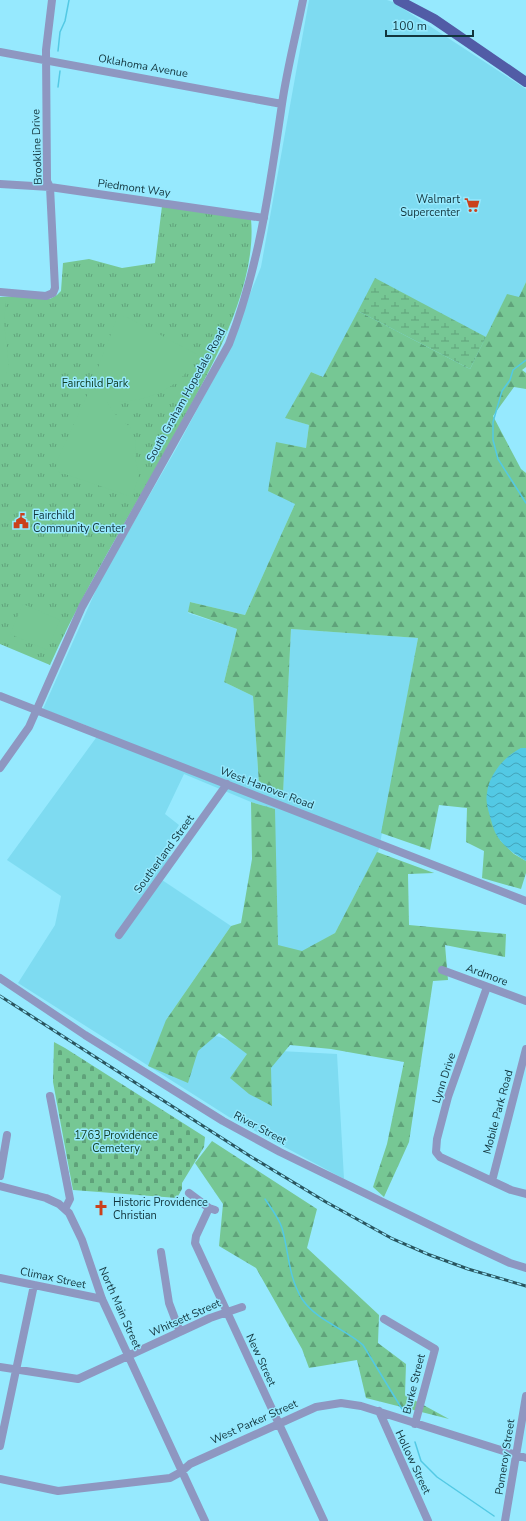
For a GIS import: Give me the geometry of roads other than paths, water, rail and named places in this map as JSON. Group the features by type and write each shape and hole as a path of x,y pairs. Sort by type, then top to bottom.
{"main road":[{"path":"398,0 434,19 526,82"}],"street":[{"name":"Brookline Drive","path":"0,292 46,296 53,293 55,288 50,187 47,181 46,60 52,0"},
{"name":"South Graham Hopedale Road","path":"0,768 19,743 37,712 62,649 82,607 228,344 251,279 264,218 282,104 303,0"},
{"name":"Oklahoma Avenue","path":"0,52 282,104"},
{"name":"Piedmont Way","path":"0,184 50,187 264,218"},
{"name":"West Hanover Road","path":"0,696 37,712 227,784 526,901"},
{"name":"Southerland Street","path":"119,935 227,784"},
{"name":"Ardmore","path":"442,970 526,1000"},
{"name":"River Street","path":"0,978 85,1035 223,1121 280,1152 467,1243 510,1263 526,1268"},
{"name":"Lynn Drive","path":"487,987 450,1090 436,1152 440,1157 510,1190 526,1194"},
{"name":"Mobile Park Road","path":"492,1181 526,1049"},
{"path":"0,1186 46,1198 65,1209 70,1199 50,1096"},
{"path":"0,1176 7,1134"},
{"name":"New Street","path":"189,1193 212,1209 196,1236 195,1243 324,1521"},
{"name":"North Main Street","path":"65,1209 73,1220 82,1240 102,1299 205,1521"},
{"path":"161,1252 169,1303 180,1332"},
{"name":"Climax Street","path":"0,1278 102,1299"},
{"path":"0,1446 34,1285"},
{"name":"Whitsett Street","path":"0,1367 74,1379 180,1332 242,1307"},
{"name":"Burke Street","path":"384,1319 434,1349 415,1424"},
{"name":"Pomeroy Street","path":"505,1521 526,1396"},
{"name":"West Parker Street","path":"0,1479 58,1491 170,1478 181,1472 190,1464 279,1422 316,1407 331,1403 351,1404 379,1411 415,1424 526,1458"},
{"name":"Hollow Street","path":"379,1411 428,1521"}],"water":[{"path":"521,748 526,748 526,861 515,854 498,838 495,833 486,800 488,786 494,773 509,756"}],"waterway":[{"path":"58,51 60,32 65,21 69,0"},
{"path":"58,87 60,71"},
{"path":"526,360 513,370 510,380 502,391 493,422 493,440 498,459 526,503"},
{"path":"265,1199 281,1224 291,1273 302,1299 315,1313 363,1345 402,1409"},
{"path":"415,1442 421,1461 437,1477 494,1516"}],"railway":[{"path":"0,996 253,1158 326,1202 391,1238 430,1255 468,1269 526,1286"}],"place":[{"name":"Walmart Supercenter","path":"472,205"},
{"name":"Fairchild Community Center","path":"21,521"},
{"name":"Historic Providence Christian","path":"101,1208"}],"park label":[{"name":"Fairchild Park","path":"95,383"},
{"name":"1763 Providence Cemetery","path":"116,1141"}]}
